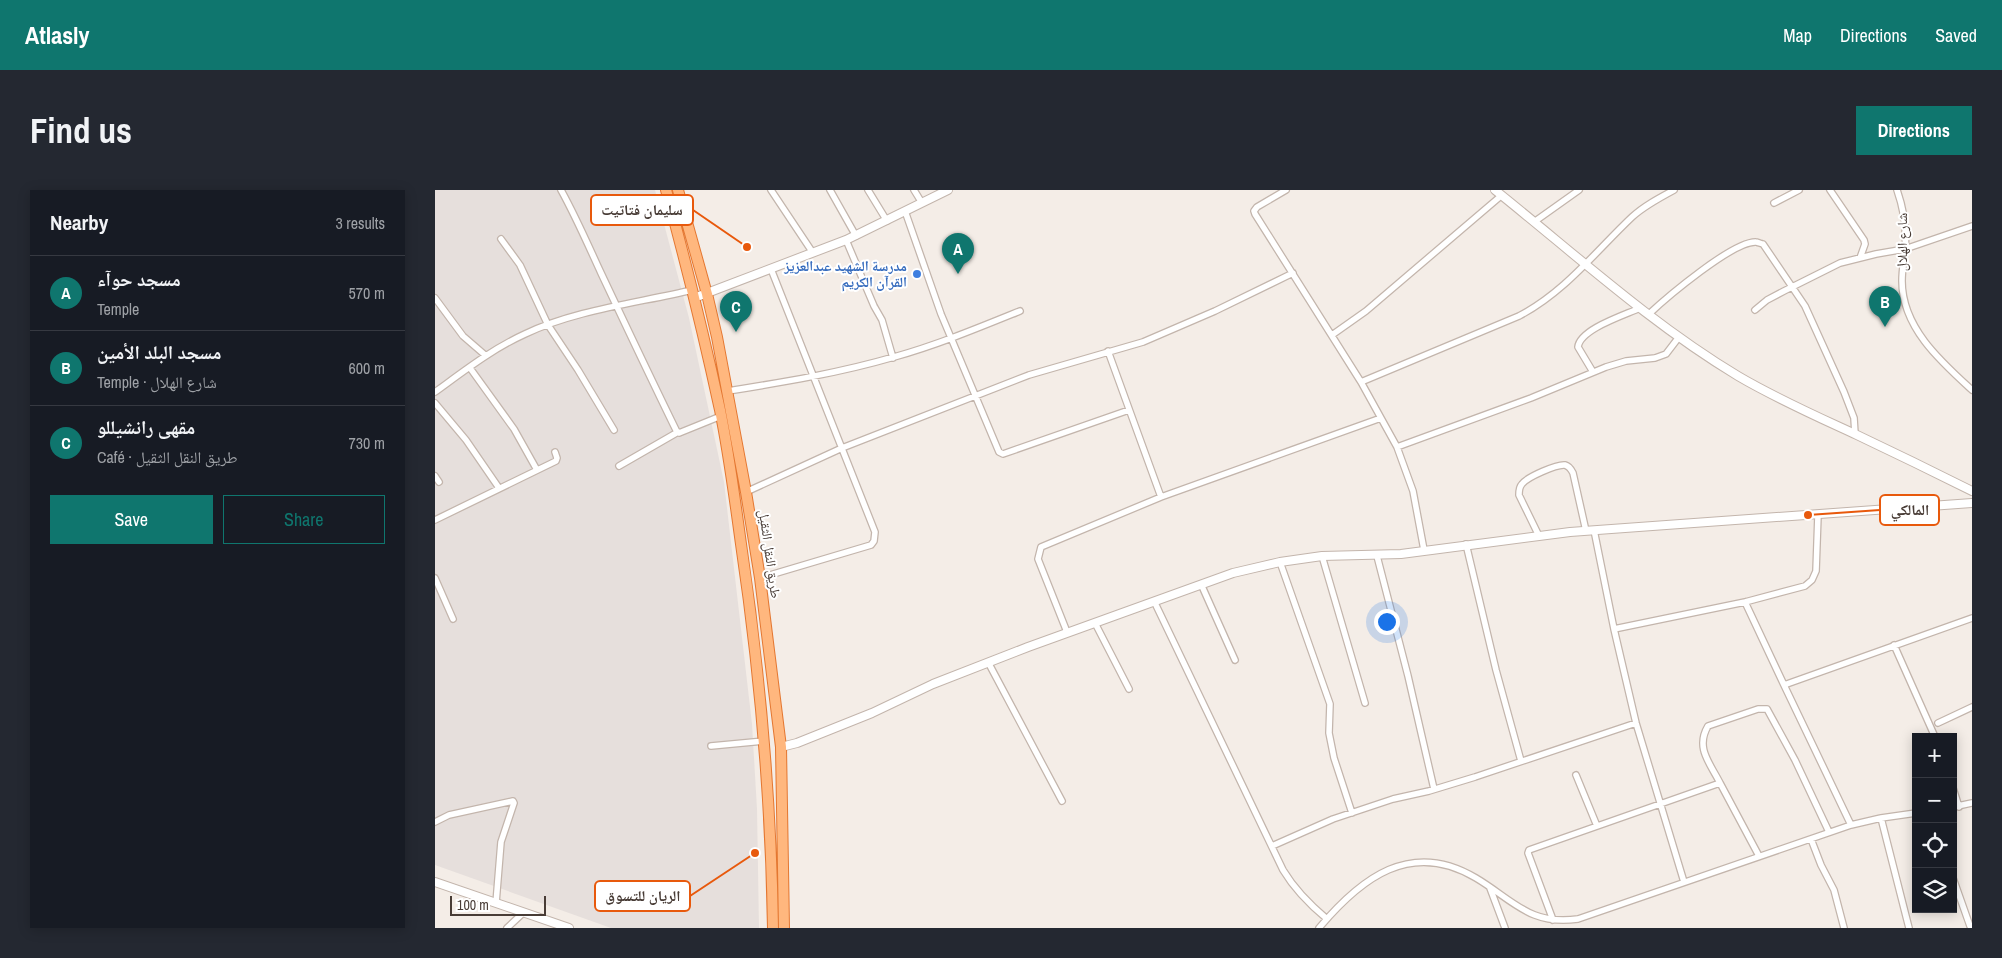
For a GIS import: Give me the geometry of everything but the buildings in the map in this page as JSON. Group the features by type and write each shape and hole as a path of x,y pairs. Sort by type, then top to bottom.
{"highway":[{"name":"طريق النقل الثقيل","path":"666,190 693,294 721,416 752,616 765,741 773,928"},
{"name":"طريق النقل الثقيل","path":"678,190 707,294 728,391 760,578 781,747 784,928"}],"street":[{"path":"561,190 579,223 646,369 678,432"},
{"path":"771,190 813,253"},
{"path":"831,190 856,236"},
{"path":"868,190 887,221"},
{"path":"914,190 922,203"},
{"path":"435,392 470,368 485,355 527,333 617,305 693,294 707,294 856,236 948,190"},
{"path":"1286,190 1257,207 1254,211 1361,382 1397,447 1413,491 1424,550"},
{"path":"1534,222 1579,190"},
{"path":"1361,382 1519,316 1550,298 1633,216 1674,190"},
{"path":"1774,203 1799,190"},
{"path":"1830,190 1864,240 1865,244 1860,258"},
{"name":"شارع الهلال","path":"1897,190 1903,207 1905,225 1902,291 1907,310 1925,343 1972,390"},
{"path":"1332,335 1366,311 1499,193 1640,308 1679,337 1738,376 1785,402 1972,491"},
{"path":"905,211 951,339 996,447 1001,454 1129,410"},
{"path":"1755,310 1767,300 1840,263 1905,249 1972,226"},
{"path":"501,238 517,260 548,325 614,430"},
{"path":"846,240 881,320 893,358"},
{"path":"1649,314 1708,266 1733,250 1750,243 1763,244 1805,306 1844,392 1854,418 1855,434"},
{"path":"760,578 871,545 874,541 875,532 771,269"},
{"path":"746,492 843,448 1029,375 1143,342 1176,329 1293,273"},
{"path":"435,298 463,336 485,355"},
{"path":"1593,372 1578,347 1579,341 1594,329 1640,308"},
{"path":"728,391 813,377 893,358 951,339 1020,310"},
{"path":"1397,447 1531,398 1593,372 1626,361 1655,358 1666,354 1679,337"},
{"path":"1108,352 1161,497"},
{"path":"470,368 514,429 537,470"},
{"path":"435,403 466,440 499,488"},
{"path":"619,466 678,432 721,416"},
{"path":"1067,632 1037,560 1041,548 1161,497 1381,418"},
{"path":"435,520 556,460 555,452"},
{"path":"1539,536 1519,495 1519,490 1522,483 1539,473 1564,464 1570,467 1573,473 1590,530 1636,723 1684,882"},
{"path":"435,476 439,482"},
{"path":"781,747 797,743 872,713 933,684 1067,632 1233,573 1280,562 1321,556 1377,556 1590,530 1972,503"},
{"path":"1614,629 1745,602 1805,586 1812,580 1816,571 1818,515"},
{"path":"1467,544 1496,670 1521,761"},
{"path":"1321,556 1365,703"},
{"path":"1377,556 1408,676 1434,789"},
{"path":"1280,562 1330,704 1329,733 1334,758 1352,813"},
{"path":"435,578 453,619"},
{"path":"1201,584 1235,660"},
{"path":"1154,600 1293,887 1327,919"},
{"path":"1745,602 1851,825"},
{"path":"1784,685 1972,618"},
{"path":"1095,623 1129,689"},
{"path":"1894,645 1933,733"},
{"path":"988,662 1062,801"},
{"path":"1938,723 1972,707"},
{"path":"1759,856 1704,753 1701,743 1708,726 1758,709 1767,710 1795,760 1829,832"},
{"path":"1272,846 1352,813 1393,799 1434,789 1636,723"},
{"path":"711,746 765,741"},
{"path":"1576,776 1597,826"},
{"path":"1553,920 1529,850 1720,783"},
{"path":"435,822 449,815 513,801 514,803 501,842 495,903"},
{"path":"1957,807 1972,803"},
{"path":"1319,928 1339,906 1387,869 1416,861 1438,863 1475,877 1535,916 1565,921 1578,919 1851,825 1912,814"},
{"path":"1881,818 1909,928"},
{"path":"1811,839 1821,865 1834,890 1844,928"},
{"path":"435,882 569,928"},
{"path":"1490,888 1505,928"},
{"path":"1957,889 1971,927"},
{"path":"507,928 523,913"}],"shaded area":[{"path":"435,190 655,190 689,318 724,482 752,724 757,809 759,928 611,928 435,865"}],"place":[{"name":"سليمان فتاتيت","path":"747,247"},
{"name":"مدرسة الشهيد عبدالعزيز القرآن الكريم","path":"917,274"},
{"name":"مسجد حوآء","path":"958,274"},
{"name":"مسجد البلد الأمين","path":"1885,327"},
{"name":"مقهى رانشيللو","path":"736,332"},
{"name":"المالكي","path":"1808,515"},
{"name":"الريان للتسوق","path":"755,853"}]}
